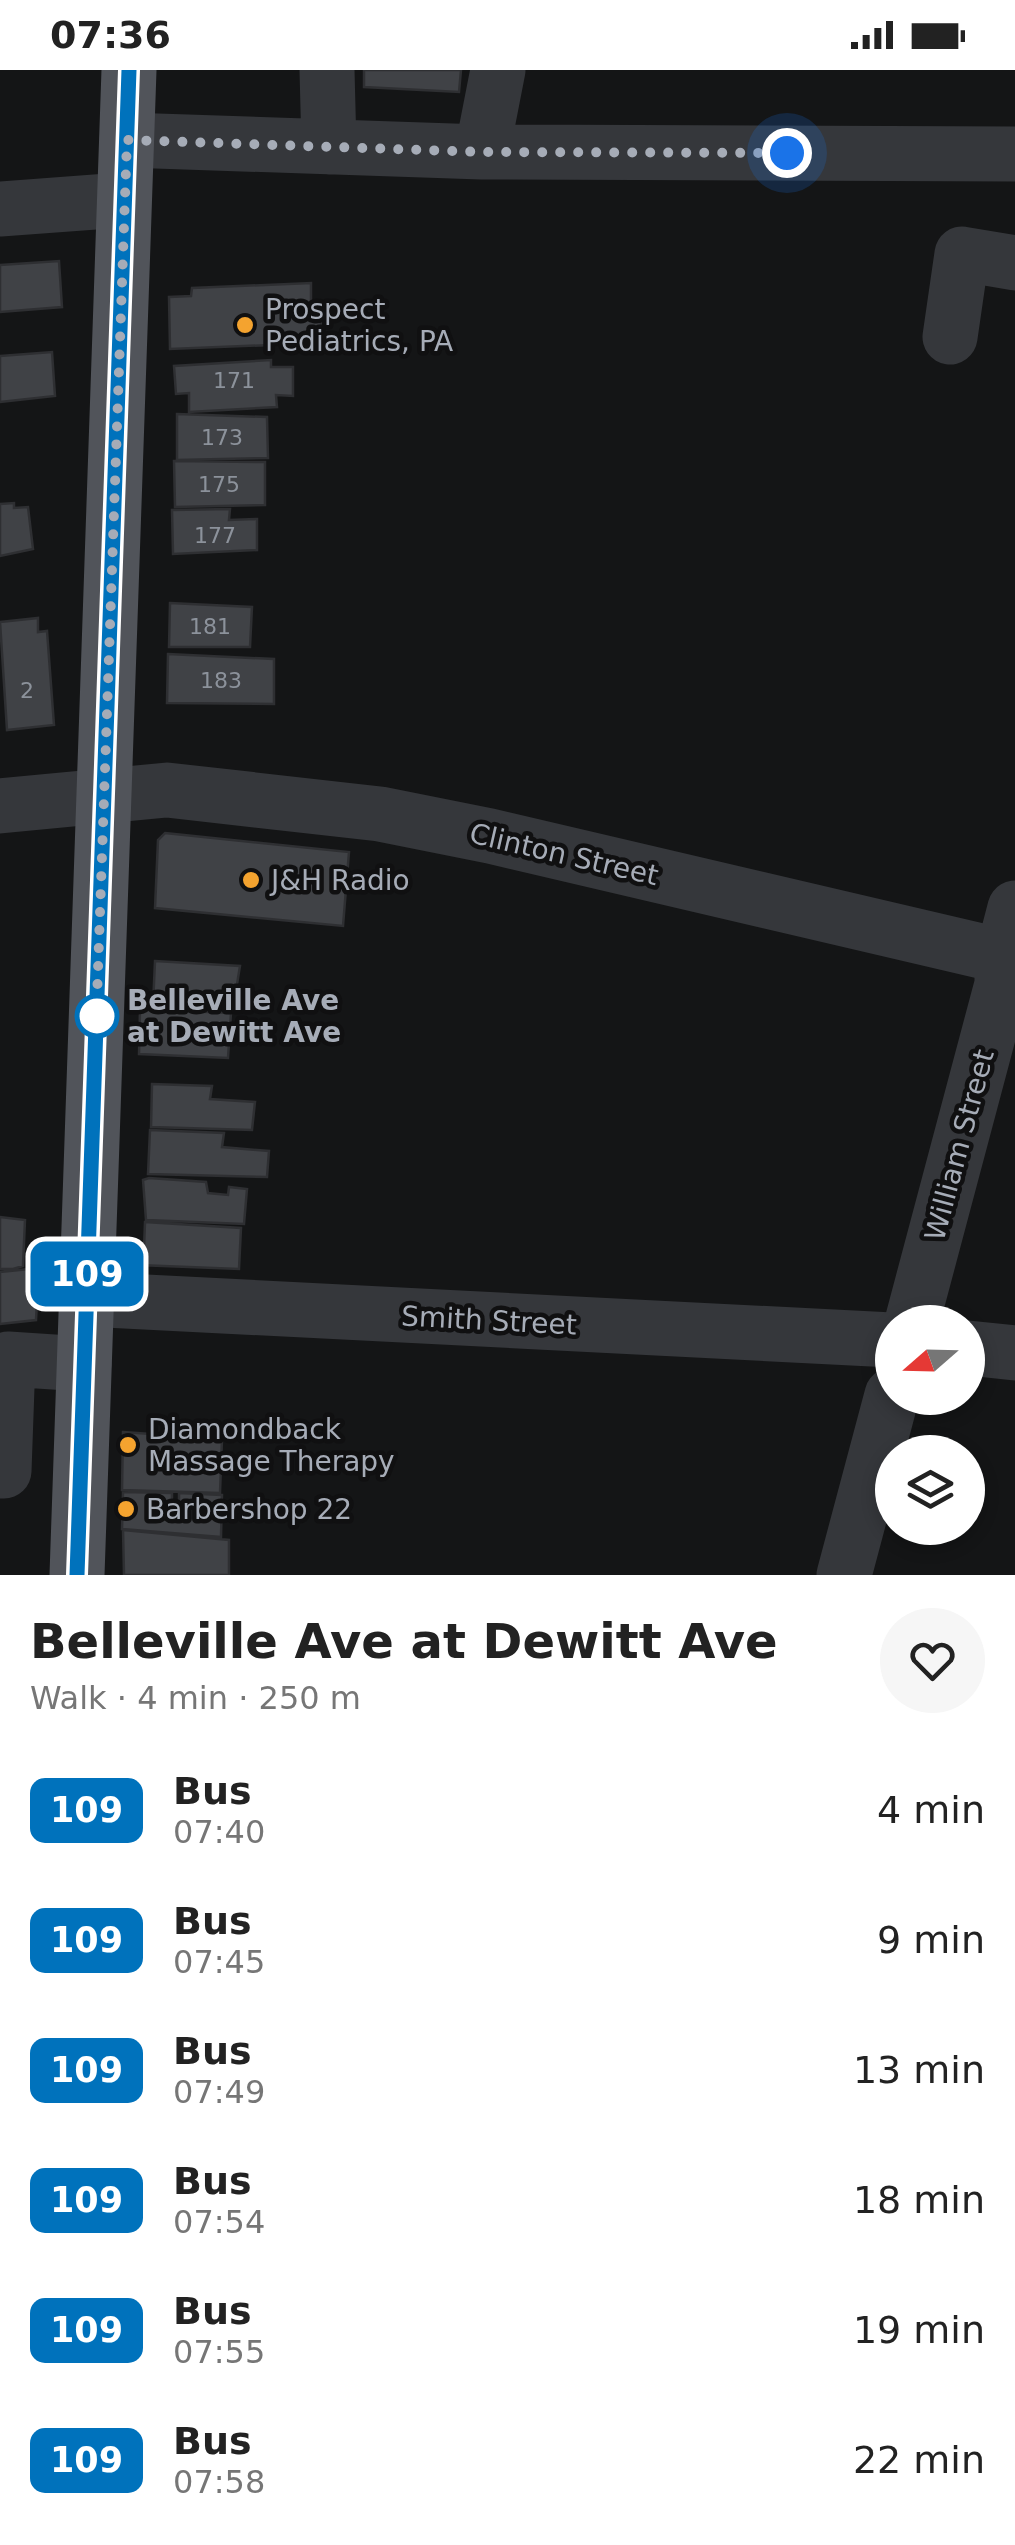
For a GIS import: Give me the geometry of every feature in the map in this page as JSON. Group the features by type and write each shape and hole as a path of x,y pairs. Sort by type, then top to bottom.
{"main road":[{"path":"77,1575 129,70"}],"street":[{"path":"327,70 330,147"},
{"path":"482,152 498,70"},
{"path":"127,140 482,152 1015,154"},
{"path":"0,208 122,200"},
{"path":"950,337 962,254 1015,263"},
{"name":"Clinton Street","path":"0,806 168,790 380,814 1011,942"},
{"name":"William Street","path":"917,1305 1011,942"},
{"name":"Smith Street","path":"86,1299 875,1339"},
{"path":"985,1350 1015,1354"},
{"path":"0,1471 4,1471 8,1359 84,1364"},
{"path":"844,1575 886,1415"}],"building":[{"path":"364,70 461,70 459,92 364,87"},
{"path":"59,261 62,307 0,312 0,265"},
{"name":"Prospect Pediatrics, PA","path":"311,283 311,307 320,306 322,343 170,349 169,297 191,296 192,288"},
{"path":"52,352 55,396 0,402 0,356"},
{"path":"271,360 271,367 293,367 293,396 276,395 277,407 189,412 189,393 176,394 174,366"},
{"path":"177,414 267,417 268,458 177,460"},
{"path":"174,461 265,462 265,505 175,507"},
{"path":"14,503 14,508 28,507 33,549 0,556 0,504"},
{"path":"230,509 229,520 257,519 257,550 173,554 172,510"},
{"path":"170,603 252,607 250,647 169,647"},
{"path":"38,618 38,632 47,631 54,725 7,730 0,622"},
{"path":"168,654 274,659 274,704 167,703"},
{"name":"J&H Radio","path":"165,833 349,852 343,926 155,908 158,840"},
{"path":"155,961 240,966 233,1009 153,1005"},
{"path":"140,1009 231,1013 228,1058 139,1054"},
{"path":"152,1084 212,1086 210,1099 255,1102 252,1130 151,1127"},
{"path":"150,1130 224,1133 222,1147 269,1151 267,1177 148,1174"},
{"path":"143,1180 206,1182 208,1193 228,1195 229,1187 247,1189 244,1224 146,1220"},
{"path":"0,1217 25,1220 23,1266 0,1269"},
{"path":"145,1222 241,1228 239,1269 138,1265 139,1248 144,1248"},
{"path":"39,1268 36,1320 0,1324 0,1272"},
{"path":"123,1432 222,1439 220,1493 122,1490"},
{"path":"123,1492 172,1493 172,1503 179,1504 179,1493 222,1495 221,1537 122,1529"},
{"path":"123,1530 229,1540 229,1575 124,1575"}],"bus line":[{"name":"109","path":"77,1575 129,70"}],"place":[{"name":"Prospect Pediatrics, PA","path":"245,325"},
{"name":"J&H Radio","path":"251,880"},
{"name":"Belleville Ave at Dewitt Ave","path":"97,1016"},
{"name":"Diamondback Massage Therapy","path":"128,1445"},
{"name":"Barbershop 22","path":"126,1509"}],"route":[{"path":"97,1016 96,1027 119,276 127,140 482,152 787,153"}]}
